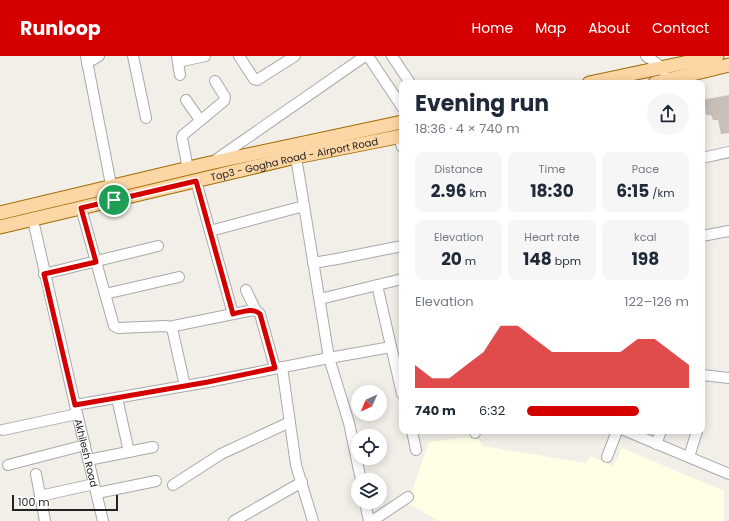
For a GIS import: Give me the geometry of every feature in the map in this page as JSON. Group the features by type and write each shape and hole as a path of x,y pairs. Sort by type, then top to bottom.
{"main road":[{"path":"603,80 717,56"},
{"path":"668,80 729,65"},
{"name":"Top3 - Gogha Road - Airport Road","path":"0,213 188,168 399,123"},
{"name":"Top3 - Gogha Road - Airport Road","path":"0,227 296,157 399,140"}],"street":[{"path":"99,56 86,59 114,200"},
{"path":"133,56 146,118"},
{"path":"180,75 178,59 205,56"},
{"path":"239,56 254,79 257,80 295,56"},
{"path":"210,164 365,56"},
{"path":"368,56 399,102"},
{"path":"392,56 408,80"},
{"path":"646,56 662,67 668,80"},
{"path":"188,168 182,138 183,135 225,99 215,81"},
{"path":"186,100 200,120"},
{"path":"705,157 729,152"},
{"path":"296,157 330,358 348,423 359,473"},
{"path":"196,181 233,314"},
{"path":"210,231 304,206"},
{"path":"81,208 112,323 116,327 170,327 233,314 256,311"},
{"name":"Akhilesh Road","path":"33,220 44,274 103,521"},
{"path":"705,235 729,231"},
{"path":"44,274 158,246"},
{"path":"314,263 399,247"},
{"path":"105,294 179,278"},
{"path":"320,298 399,280"},
{"path":"377,285 391,347 399,373"},
{"path":"246,290 256,311 260,314 278,368 290,422 296,465 313,521"},
{"path":"170,327 174,332 185,386"},
{"path":"3,430 117,398 391,347"},
{"path":"705,375 729,378"},
{"path":"117,398 129,452"},
{"path":"173,485 221,454 290,422"},
{"path":"413,434 416,450"},
{"path":"606,457 623,434"},
{"path":"632,434 729,474"},
{"path":"656,444 660,434"},
{"path":"688,457 696,434"},
{"path":"8,465 85,446"},
{"path":"88,460 153,447"},
{"path":"36,474 45,521"},
{"path":"40,496 156,481"},
{"path":"236,520 302,482"},
{"path":"372,521 408,497"},
{"path":"366,509 369,521"}],"shaded area":[{"path":"475,436 483,446 586,463 591,456 613,466 622,448 724,491 724,521 439,521 408,503 429,442"}],"building":[{"path":"729,95 729,133 721,134 718,120 713,120 711,115 706,115 705,99"}],"route":[{"path":"196,181 233,314 253,310 260,314 275,368 208,382 75,405 44,274 96,262 81,208 114,200 196,181"}]}
